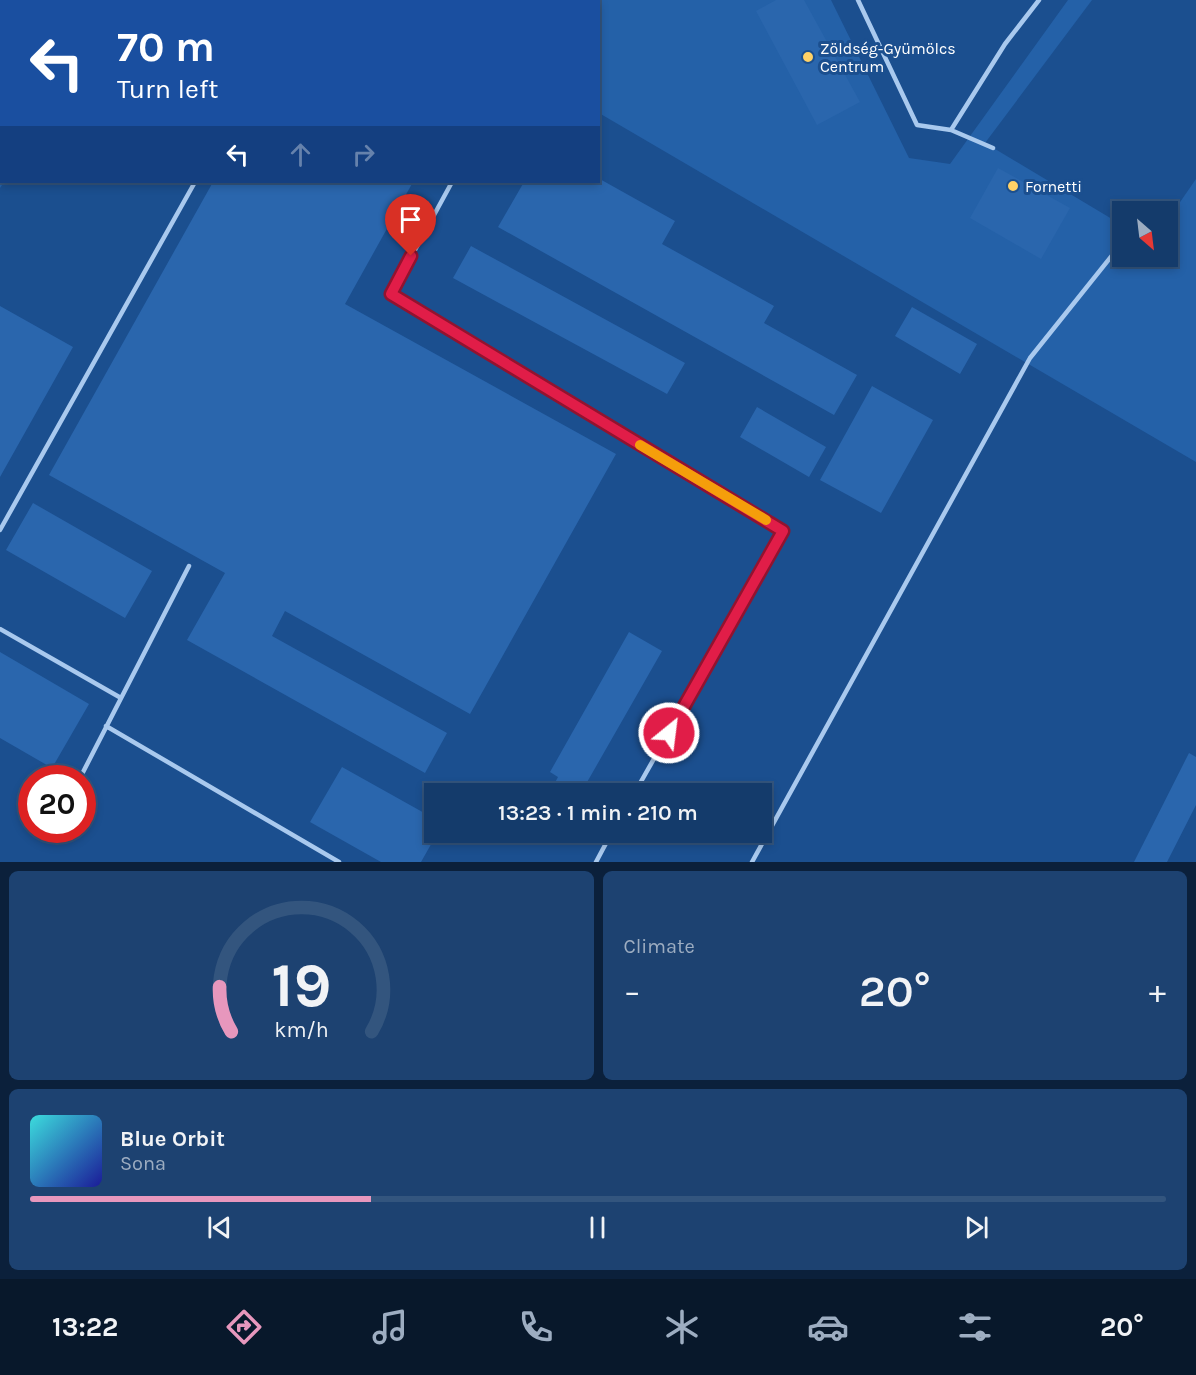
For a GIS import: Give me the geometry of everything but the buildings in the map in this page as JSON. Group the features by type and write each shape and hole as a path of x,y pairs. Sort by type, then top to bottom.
{"lane":[{"path":"858,0 917,125 951,130 993,148"},
{"path":"951,130 1005,44 1038,0"},
{"path":"0,530 194,183"},
{"path":"451,183 391,294 783,531 640,783"},
{"path":"752,862 1030,358 1112,256"},
{"path":"86,765 189,566"},
{"path":"0,629 121,698"},
{"path":"106,726 339,862"},
{"path":"596,862 606,843"}],"shaded area":[{"path":"600,0 831,0 909,158 950,164 1068,0 1092,0 985,143 1112,219 1112,267 1178,267 1178,205 1196,179 1196,462 600,114"}],"slow traffic":[{"path":"640,445 766,520"}],"place":[{"name":"Zöldség-Gyümölcs Centrum","path":"808,57"},
{"name":"Fornetti","path":"1013,186"}],"route":[{"path":"411,256 391,294 783,531 669,733"}]}
